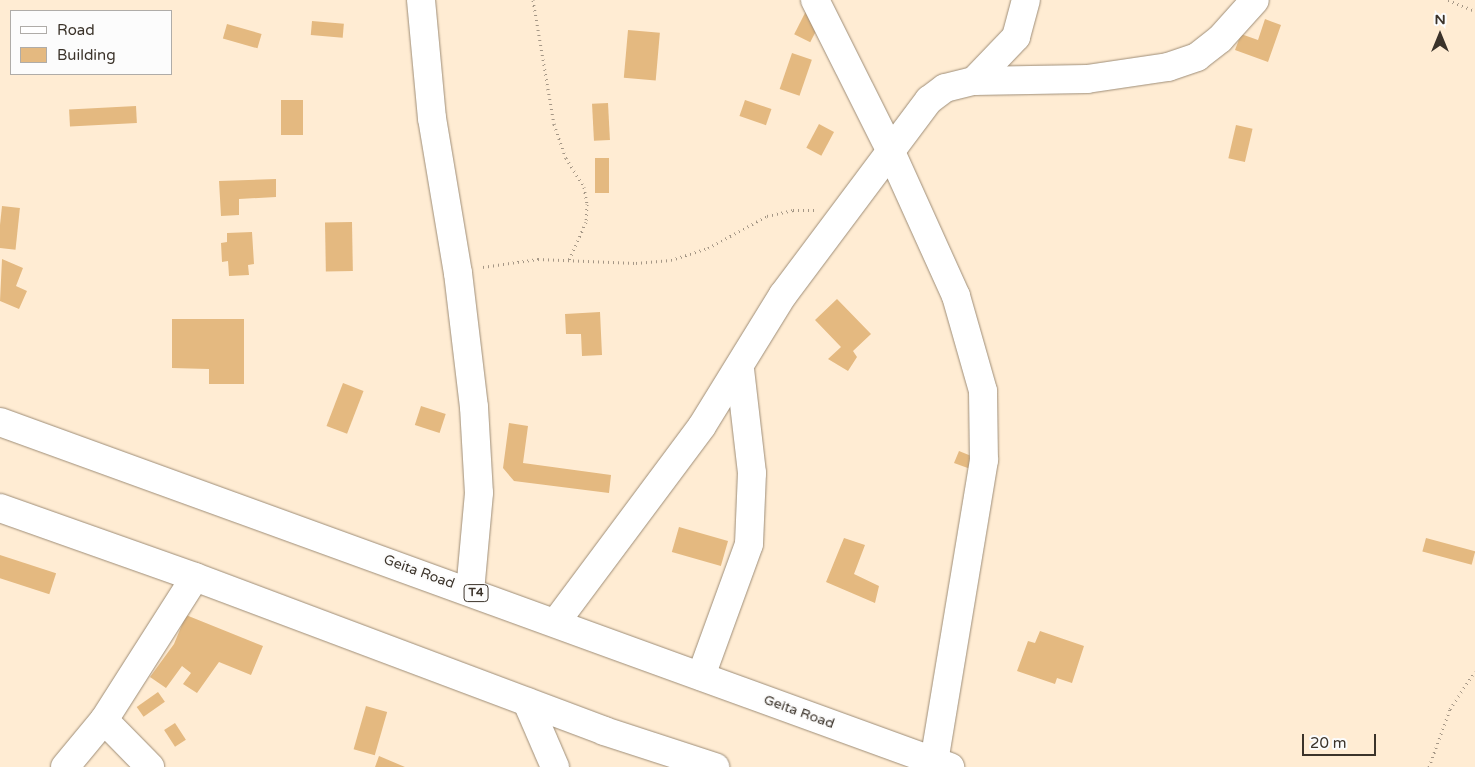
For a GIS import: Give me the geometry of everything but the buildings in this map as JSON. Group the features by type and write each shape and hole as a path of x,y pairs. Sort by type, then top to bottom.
{"main road":[{"path":"422,0 432,118 458,273 474,406 479,493 470,591"},
{"path":"815,0 891,152 956,296 983,391 984,460 942,764"},
{"path":"974,81 1016,37 1026,0"},
{"path":"556,622 674,464 740,369 783,295 844,210 891,152 929,100 945,88 974,81 1087,80 1168,67 1197,57 1220,39 1255,0"},
{"path":"701,676 749,544 752,473 740,369"},
{"name":"Geita Road","path":"0,422 556,622 942,764"},
{"path":"0,508 195,577 527,702 715,767"},
{"path":"65,767 104,720 195,577"},
{"path":"527,702 555,767"},
{"path":"104,720 150,767"}],"path":[{"path":"533,0 554,124 566,158 584,187 587,204 586,222 569,260"},
{"path":"1448,0 1475,12"},
{"path":"458,273 498,263 538,259 636,263 671,260 708,248 767,216 793,210 844,210"},
{"path":"1429,767 1450,709 1475,671"}]}
